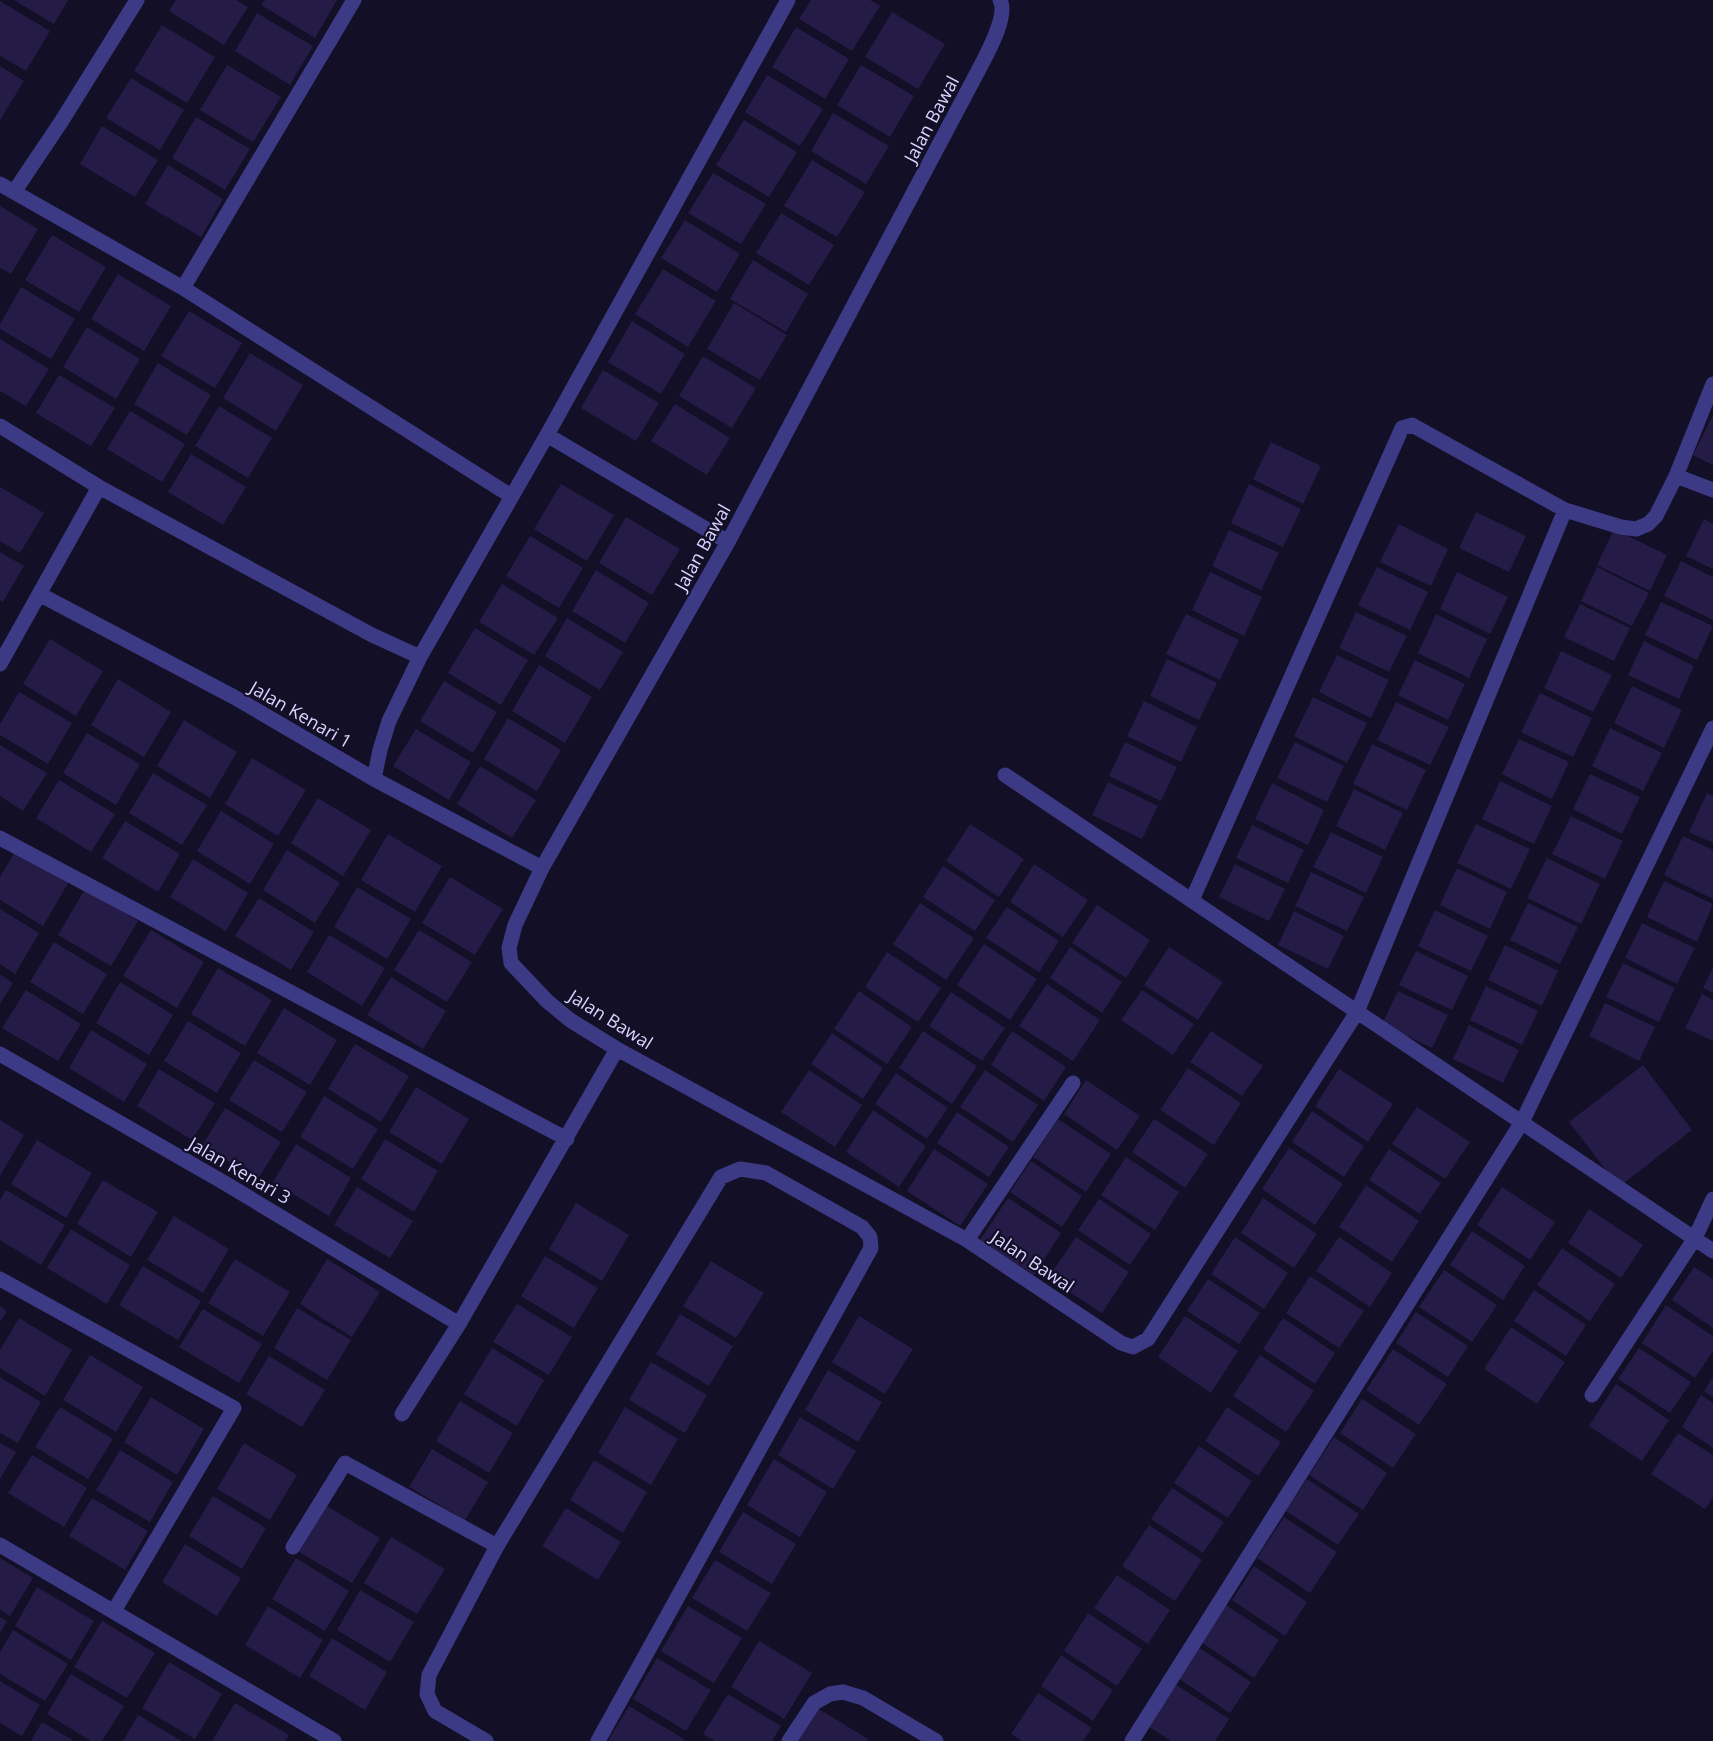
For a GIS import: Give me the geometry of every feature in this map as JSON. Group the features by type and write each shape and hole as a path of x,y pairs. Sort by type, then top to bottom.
{"street":[{"path":"14,192 137,0"},
{"path":"183,288 354,0"},
{"path":"374,778 389,721 420,657 547,435 788,0"},
{"name":"Jalan Bawal","path":"1000,0 1002,4 999,26 977,74 728,542 542,868 516,925 509,948 511,963 547,1001 570,1020 617,1049 967,1240 1121,1343 1133,1347 1148,1339 1357,1012 1565,510"},
{"path":"0,184 183,288 511,496"},
{"path":"1192,900 1402,428 1412,425 1565,510 1621,527 1636,529 1648,524 1656,516 1676,476 1713,384"},
{"path":"0,426 99,487 361,629 420,657"},
{"path":"547,435 728,542"},
{"path":"1676,476 1713,490"},
{"path":"0,664 99,487"},
{"name":"Jalan Kenari 1","path":"39,594 234,697 374,778 542,868"},
{"path":"1132,1741 1522,1122 1713,728"},
{"path":"1005,775 1713,1251"},
{"path":"0,838 567,1139"},
{"path":"402,1414 459,1324 617,1049"},
{"name":"Jalan Kenari 3","path":"0,1054 224,1182 459,1324"},
{"path":"967,1240 1073,1083"},
{"path":"486,1741 435,1711 427,1694 429,1675 497,1546 721,1177 740,1169 766,1173 862,1227 870,1237 871,1248 598,1741"},
{"path":"1592,1395 1695,1238 1713,1199"},
{"path":"0,1279 234,1408 114,1611"},
{"path":"293,1547 345,1463 497,1546"},
{"path":"0,1545 114,1611 313,1736 334,1741"},
{"path":"789,1741 814,1703 830,1694 843,1692 863,1698 936,1741"}],"building":[{"path":"14,0 68,0 54,24"},
{"path":"176,0 236,0 248,7 224,45 169,11"},
{"path":"265,0 337,0 315,38 261,5"},
{"path":"811,0 870,0 880,6 852,51 799,19"},
{"path":"0,1 50,31 26,71 0,56"},
{"path":"892,12 945,44 918,89 865,57"},
{"path":"257,13 313,46 290,85 235,51"},
{"path":"162,25 215,57 187,103 134,71"},
{"path":"796,27 849,59 825,99 772,67"},
{"path":"227,65 281,97 253,142 200,110"},
{"path":"861,65 914,96 890,137 837,105"},
{"path":"0,66 24,81 0,120"},
{"path":"767,75 823,109 800,146 745,112"},
{"path":"131,78 184,110 160,150 106,118"},
{"path":"833,113 889,146 866,184 811,151"},
{"path":"196,117 250,149 225,190 172,158"},
{"path":"744,120 797,152 769,197 716,165"},
{"path":"102,126 158,160 135,197 80,164"},
{"path":"812,160 865,192 837,237 784,206"},
{"path":"168,165 223,199 201,237 145,204"},
{"path":"713,173 766,204 741,244 688,213"},
{"path":"0,206 38,229 11,274 0,268"},
{"path":"781,213 834,245 809,285 756,253"},
{"path":"685,220 740,254 717,292 661,258"},
{"path":"52,235 106,267 79,312 25,280"},
{"path":"753,260 808,294 786,332 730,299"},
{"path":"663,269 716,301 688,347 635,314"},
{"path":"118,274 171,306 144,351 91,319"},
{"path":"21,287 75,319 51,359 0,329 0,324"},
{"path":"734,303 787,335 760,380 707,349"},
{"path":"189,311 242,343 215,388 161,356"},
{"path":"632,321 685,354 661,394 608,362"},
{"path":"87,327 140,359 116,399 63,367"},
{"path":"0,339 49,369 26,406 0,391"},
{"path":"250,353 303,385 276,431 223,398"},
{"path":"703,356 756,388 732,428 679,396"},
{"path":"158,363 211,395 187,435 134,404"},
{"path":"603,370 659,403 636,441 581,408"},
{"path":"59,375 115,408 91,446 36,413"},
{"path":"675,404 730,438 707,475 651,441"},
{"path":"219,406 272,438 248,478 195,446"},
{"path":"130,411 185,444 162,482 107,449"},
{"path":"1713,415 1713,465 1693,455"},
{"path":"1271,442 1321,466 1303,504 1253,479"},
{"path":"191,454 246,487 223,525 168,492"},
{"path":"561,484 614,515 587,561 534,529"},
{"path":"1249,484 1301,509 1283,547 1231,523"},
{"path":"0,487 44,513 20,553 0,541"},
{"path":"1476,512 1526,536 1509,572 1459,548"},
{"path":"626,517 680,549 652,595 599,563"},
{"path":"1704,519 1713,524 1713,569 1686,556"},
{"path":"1399,524 1448,549 1431,586 1380,562"},
{"path":"1614,529 1667,555 1650,591 1597,565"},
{"path":"1229,530 1279,553 1261,590 1212,566"},
{"path":"530,536 583,568 559,608 506,576"},
{"path":"0,552 24,566 3,602 0,600"},
{"path":"1681,561 1713,577 1713,620 1664,596"},
{"path":"1377,567 1428,592 1410,630 1358,605"},
{"path":"1597,567 1649,593 1632,626 1581,601"},
{"path":"596,570 649,603 625,643 572,611"},
{"path":"1210,572 1262,597 1244,636 1192,610"},
{"path":"1457,572 1508,597 1490,634 1440,609"},
{"path":"502,584 558,618 534,655 479,622"},
{"path":"1661,602 1713,626 1697,660 1645,635"},
{"path":"1580,604 1630,628 1614,661 1564,637"},
{"path":"1356,612 1407,636 1389,672 1339,648"},
{"path":"1186,614 1239,640 1220,680 1166,654"},
{"path":"1436,614 1487,639 1469,678 1418,653"},
{"path":"567,618 623,652 600,690 545,656"},
{"path":"475,628 528,660 501,705 448,673"},
{"path":"50,639 103,671 76,716 23,684"},
{"path":"1644,641 1694,666 1679,699 1628,675"},
{"path":"1561,651 1612,675 1593,712 1544,688"},
{"path":"1337,655 1389,680 1371,718 1319,692"},
{"path":"1167,659 1217,683 1199,720 1150,696"},
{"path":"1415,660 1465,684 1448,720 1398,695"},
{"path":"539,665 592,697 565,743 512,711"},
{"path":"118,679 171,712 144,757 91,725"},
{"path":"444,681 497,712 473,753 420,721"},
{"path":"1632,686 1682,710 1664,748 1614,723"},
{"path":"19,692 72,723 48,764 0,735 0,724"},
{"path":"1540,693 1592,718 1573,757 1521,732"},
{"path":"1313,697 1367,723 1347,763 1294,736"},
{"path":"1144,701 1197,727 1181,762 1127,736"},
{"path":"1396,702 1449,727 1430,765 1377,740"},
{"path":"508,718 561,750 537,791 484,759"},
{"path":"184,720 237,752 210,798 157,766"},
{"path":"1610,728 1662,753 1643,791 1592,766"},
{"path":"416,729 471,762 449,800 393,766"},
{"path":"87,733 140,764 116,805 63,773"},
{"path":"1519,739 1569,762 1552,799 1502,774"},
{"path":"1125,742 1177,767 1161,801 1109,776"},
{"path":"1295,742 1344,766 1327,802 1277,778"},
{"path":"1372,744 1426,770 1407,810 1353,784"},
{"path":"0,745 47,773 23,811 0,796"},
{"path":"252,758 306,790 278,836 225,804"},
{"path":"480,766 536,800 512,838 457,804"},
{"path":"153,773 207,805 182,845 129,813"},
{"path":"1590,774 1640,797 1622,834 1573,809"},
{"path":"59,780 115,814 91,852 36,818"},
{"path":"1500,781 1552,806 1534,844 1482,819"},
{"path":"1108,782 1158,806 1142,839 1092,815"},
{"path":"1272,783 1324,810 1308,845 1255,819"},
{"path":"1354,789 1403,813 1385,850 1336,826"},
{"path":"1707,793 1713,796 1713,843 1689,832"},
{"path":"318,798 371,830 343,876 291,843"},
{"path":"221,811 274,844 250,884 197,851"},
{"path":"1571,816 1623,841 1605,879 1552,854"},
{"path":"125,821 180,854 158,892 102,858"},
{"path":"970,824 1024,859 999,897 946,861"},
{"path":"1476,824 1530,849 1511,889 1457,863"},
{"path":"1252,825 1304,850 1288,883 1236,858"},
{"path":"1331,832 1383,857 1366,893 1313,867"},
{"path":"388,834 442,866 415,912 361,880"},
{"path":"1683,836 1713,850 1713,899 1664,875"},
{"path":"17,848 70,880 43,926 0,900 0,877"},
{"path":"287,850 340,883 315,923 263,890"},
{"path":"1547,858 1600,884 1581,924 1527,898"},
{"path":"193,859 248,893 226,931 170,897"},
{"path":"1034,864 1088,900 1063,937 1010,902"},
{"path":"1235,864 1285,889 1269,921 1219,897"},
{"path":"943,866 995,900 975,931 923,897"},
{"path":"1457,868 1507,892 1490,929 1440,905"},
{"path":"1311,872 1364,897 1347,931 1295,906"},
{"path":"450,877 503,909 475,955 422,923"},
{"path":"1664,881 1713,904 1697,942 1647,917"},
{"path":"357,887 411,919 387,959 334,927"},
{"path":"85,889 138,921 111,966 58,935"},
{"path":"259,898 314,932 291,970 235,936"},
{"path":"920,903 974,938 946,980 893,944"},
{"path":"1528,903 1578,927 1560,964 1510,940"},
{"path":"1097,905 1150,940 1126,978 1072,943"},
{"path":"1007,907 1059,941 1039,972 986,938"},
{"path":"0,909 39,933 15,974 0,964"},
{"path":"1435,910 1488,936 1471,971 1418,946"},
{"path":"1294,911 1344,936 1328,969 1278,945"},
{"path":"1642,923 1695,948 1677,984 1625,958"},
{"path":"151,930 204,962 177,1008 123,976"},
{"path":"419,930 472,962 447,1002 394,970"},
{"path":"329,935 385,968 362,1006 307,972"},
{"path":"54,942 107,974 83,1014 30,982"},
{"path":"984,944 1037,979 1010,1020 957,985"},
{"path":"1505,945 1558,971 1542,1006 1488,980"},
{"path":"1070,947 1122,982 1102,1013 1050,978"},
{"path":"1169,947 1223,982 1198,1020 1144,985"},
{"path":"1416,951 1468,976 1452,1010 1399,985"},
{"path":"887,952 941,988 918,1022 865,987"},
{"path":"1623,963 1675,988 1659,1022 1606,997"},
{"path":"218,968 272,1000 245,1046 191,1014"},
{"path":"1713,968 1713,993 1703,988"},
{"path":"0,974 13,983 0,1004"},
{"path":"391,977 446,1011 423,1049 367,1015"},
{"path":"120,982 173,1015 149,1055 96,1023"},
{"path":"1047,984 1100,1020 1073,1061 1019,1026"},
{"path":"1486,986 1538,1011 1522,1045 1470,1020"},
{"path":"26,990 81,1024 58,1061 2,1028"},
{"path":"1142,990 1194,1024 1173,1055 1121,1020"},
{"path":"859,991 912,1027 887,1064 834,1029"},
{"path":"1398,991 1448,1015 1432,1048 1382,1024"},
{"path":"951,992 1005,1028 982,1061 929,1026"},
{"path":"1702,994 1713,1000 1713,1041 1685,1028"},
{"path":"1605,1003 1655,1027 1639,1061 1589,1036"},
{"path":"284,1008 337,1040 310,1085 257,1053"},
{"path":"188,1021 241,1053 217,1093 164,1061"},
{"path":"1469,1025 1519,1050 1503,1083 1453,1059"},
{"path":"91,1030 147,1064 124,1102 69,1068"},
{"path":"923,1031 977,1066 952,1104 899,1068"},
{"path":"1012,1031 1066,1067 1044,1101 991,1065"},
{"path":"1211,1031 1263,1066 1242,1096 1190,1062"},
{"path":"832,1033 883,1068 863,1099 811,1064"},
{"path":"355,1044 409,1076 381,1122 328,1089"},
{"path":"254,1060 307,1092 282,1132 229,1100"},
{"path":"1643,1065 1692,1130 1619,1187 1569,1122"},
{"path":"1188,1068 1241,1103 1214,1145 1160,1110"},
{"path":"159,1069 215,1103 192,1140 137,1106"},
{"path":"1339,1069 1393,1104 1368,1142 1315,1106"},
{"path":"809,1070 862,1105 835,1147 781,1112"},
{"path":"985,1070 1038,1105 1013,1142 960,1107"},
{"path":"896,1073 948,1108 927,1139 875,1104"},
{"path":"1086,1080 1140,1116 1117,1150 1064,1114"},
{"path":"416,1087 469,1119 442,1164 389,1132"},
{"path":"324,1096 378,1129 353,1169 300,1137"},
{"path":"1417,1107 1470,1142 1445,1179 1392,1144"},
{"path":"225,1108 281,1142 258,1179 202,1146"},
{"path":"873,1110 926,1146 899,1187 846,1152"},
{"path":"1312,1111 1364,1146 1344,1177 1292,1142"},
{"path":"957,1112 1009,1147 989,1177 937,1143"},
{"path":"1058,1119 1111,1154 1086,1192 1033,1157"},
{"path":"1154,1119 1208,1154 1185,1188 1132,1152"},
{"path":"0,1120 24,1135 0,1176"},
{"path":"385,1139 438,1171 414,1212 361,1179"},
{"path":"37,1140 92,1173 66,1218 11,1184"},
{"path":"296,1144 351,1178 329,1216 273,1182"},
{"path":"1289,1148 1343,1184 1315,1225 1262,1189"},
{"path":"934,1149 988,1184 960,1226 907,1191"},
{"path":"1389,1149 1441,1183 1420,1214 1369,1180"},
{"path":"1126,1157 1179,1192 1155,1230 1101,1195"},
{"path":"1031,1161 1082,1196 1062,1227 1010,1192"},
{"path":"103,1180 158,1212 131,1257 77,1224"},
{"path":"1366,1185 1419,1221 1392,1262 1339,1227"},
{"path":"357,1187 413,1221 390,1258 334,1225"},
{"path":"1502,1187 1555,1222 1530,1260 1477,1225"},
{"path":"6,1190 65,1225 41,1265 0,1240 0,1200"},
{"path":"1008,1198 1061,1233 1034,1275 980,1240"},
{"path":"1263,1198 1317,1234 1294,1268 1241,1233"},
{"path":"1099,1199 1151,1234 1130,1265 1078,1230"},
{"path":"576,1203 629,1235 602,1281 549,1249"},
{"path":"1589,1209 1643,1245 1621,1278 1568,1243"},
{"path":"174,1216 229,1249 203,1293 147,1260"},
{"path":"71,1229 130,1265 107,1304 47,1268"},
{"path":"1472,1231 1525,1266 1503,1300 1450,1265"},
{"path":"1076,1237 1129,1272 1102,1313 1048,1278"},
{"path":"1235,1237 1288,1273 1264,1309 1211,1274"},
{"path":"1339,1237 1392,1273 1370,1307 1316,1271"},
{"path":"1562,1248 1615,1284 1590,1321 1537,1285"},
{"path":"545,1256 598,1288 574,1328 521,1296"},
{"path":"235,1259 290,1292 263,1336 208,1303"},
{"path":"327,1259 380,1292 352,1337 300,1304"},
{"path":"711,1261 764,1293 736,1338 683,1306"},
{"path":"143,1266 201,1301 178,1340 119,1305"},
{"path":"1694,1267 1713,1279 1713,1328 1672,1300"},
{"path":"1444,1270 1497,1305 1472,1342 1419,1307"},
{"path":"1310,1276 1364,1311 1339,1348 1286,1313"},
{"path":"1208,1279 1260,1313 1239,1344 1187,1311"},
{"path":"1534,1290 1586,1325 1566,1356 1514,1321"},
{"path":"517,1304 572,1337 549,1375 493,1342"},
{"path":"1666,1305 1713,1336 1713,1351 1695,1378 1642,1343"},
{"path":"0,1306 7,1311 0,1322"},
{"path":"297,1308 351,1340 327,1380 274,1348"},
{"path":"203,1309 262,1344 239,1383 179,1347"},
{"path":"1416,1312 1468,1346 1448,1377 1396,1343"},
{"path":"680,1314 733,1346 709,1386 656,1354"},
{"path":"859,1316 913,1349 885,1394 832,1362"},
{"path":"1185,1316 1238,1351 1211,1393 1158,1357"},
{"path":"19,1318 72,1350 45,1396 0,1368 0,1350"},
{"path":"1283,1318 1335,1353 1315,1384 1263,1349"},
{"path":"1511,1327 1565,1362 1537,1404 1484,1369"},
{"path":"492,1348 544,1380 517,1426 464,1394"},
{"path":"1639,1348 1691,1382 1670,1413 1618,1379"},
{"path":"1393,1349 1447,1384 1419,1425 1366,1390"},
{"path":"90,1355 143,1387 116,1432 63,1400"},
{"path":"1260,1355 1314,1391 1286,1432 1233,1396"},
{"path":"269,1356 325,1390 302,1427 246,1394"},
{"path":"651,1362 707,1395 685,1433 629,1400"},
{"path":"828,1370 882,1402 858,1442 805,1410"},
{"path":"0,1377 41,1402 18,1443 0,1433"},
{"path":"1713,1377 1713,1397 1704,1391"},
{"path":"1616,1384 1669,1420 1642,1461 1589,1426"},
{"path":"1701,1395 1713,1403 1713,1448 1682,1427"},
{"path":"151,1397 204,1429 177,1475 124,1442"},
{"path":"1362,1399 1416,1434 1393,1468 1340,1433"},
{"path":"460,1401 513,1433 489,1473 436,1441"},
{"path":"60,1407 113,1439 88,1479 35,1447"},
{"path":"625,1407 678,1439 651,1485 598,1453"},
{"path":"1227,1407 1281,1442 1258,1476 1205,1441"},
{"path":"800,1417 856,1451 833,1489 778,1455"},
{"path":"1678,1433 1713,1455 1713,1497 1705,1509 1651,1474"},
{"path":"1334,1437 1387,1473 1363,1510 1309,1475"},
{"path":"0,1443 16,1452 0,1479"},
{"path":"244,1443 297,1475 270,1520 217,1489"},
{"path":"1199,1446 1252,1481 1228,1518 1174,1483"},
{"path":"432,1449 488,1482 465,1520 409,1487"},
{"path":"120,1450 173,1482 150,1522 96,1490"},
{"path":"32,1455 87,1488 64,1527 8,1493"},
{"path":"774,1459 827,1492 800,1537 747,1505"},
{"path":"594,1460 647,1492 623,1533 570,1500"},
{"path":"1307,1479 1359,1514 1338,1545 1286,1511"},
{"path":"1172,1488 1224,1522 1203,1553 1151,1519"},
{"path":"213,1496 266,1528 242,1569 189,1536"},
{"path":"92,1498 148,1531 125,1570 69,1536"},
{"path":"327,1506 380,1538 352,1583 299,1552"},
{"path":"566,1508 621,1542 598,1580 542,1546"},
{"path":"743,1512 796,1544 772,1584 719,1552"},
{"path":"1284,1517 1337,1552 1310,1593 1257,1558"},
{"path":"1149,1525 1202,1560 1175,1601 1122,1566"},
{"path":"391,1537 445,1569 417,1614 364,1583"},
{"path":"185,1544 241,1578 217,1616 162,1582"},
{"path":"0,1558 33,1578 10,1616 0,1610"},
{"path":"296,1558 349,1591 325,1631 272,1599"},
{"path":"715,1560 771,1593 747,1631 692,1598"},
{"path":"1254,1566 1307,1602 1285,1636 1232,1600"},
{"path":"1117,1575 1170,1610 1148,1644 1094,1608"},
{"path":"37,1587 94,1621 71,1660 15,1626"},
{"path":"360,1590 414,1622 390,1662 337,1630"},
{"path":"1226,1605 1279,1640 1254,1678 1201,1642"},
{"path":"268,1606 323,1640 300,1678 245,1645"},
{"path":"688,1606 742,1638 714,1683 661,1651"},
{"path":"1088,1613 1142,1649 1117,1686 1064,1651"},
{"path":"0,1617 7,1621 0,1633"},
{"path":"102,1621 155,1653 127,1698 74,1667"},
{"path":"13,1630 68,1664 45,1701 0,1674 0,1652"},
{"path":"332,1638 387,1672 365,1710 309,1676"},
{"path":"759,1641 812,1673 784,1719 731,1687"},
{"path":"1198,1647 1251,1682 1230,1713 1178,1678"},
{"path":"1061,1655 1113,1690 1093,1721 1041,1686"},
{"path":"657,1658 711,1690 686,1731 633,1699"},
{"path":"169,1662 222,1694 195,1739 142,1708"},
{"path":"71,1674 124,1706 102,1741 91,1741 47,1714"},
{"path":"0,1681 40,1705 22,1736 0,1723"},
{"path":"1175,1684 1229,1719 1215,1741 1171,1741 1148,1726"},
{"path":"1038,1693 1092,1728 1083,1741 1022,1741 1011,1734"},
{"path":"728,1694 781,1726 772,1741 715,1741 703,1734"},
{"path":"235,1703 289,1735 285,1741 212,1741"},
{"path":"629,1706 684,1739 684,1741 608,1741"},
{"path":"814,1706 868,1739 866,1741 794,1741"},
{"path":"138,1715 182,1741 123,1741"},
{"path":"42,1722 74,1741 31,1741"}]}
